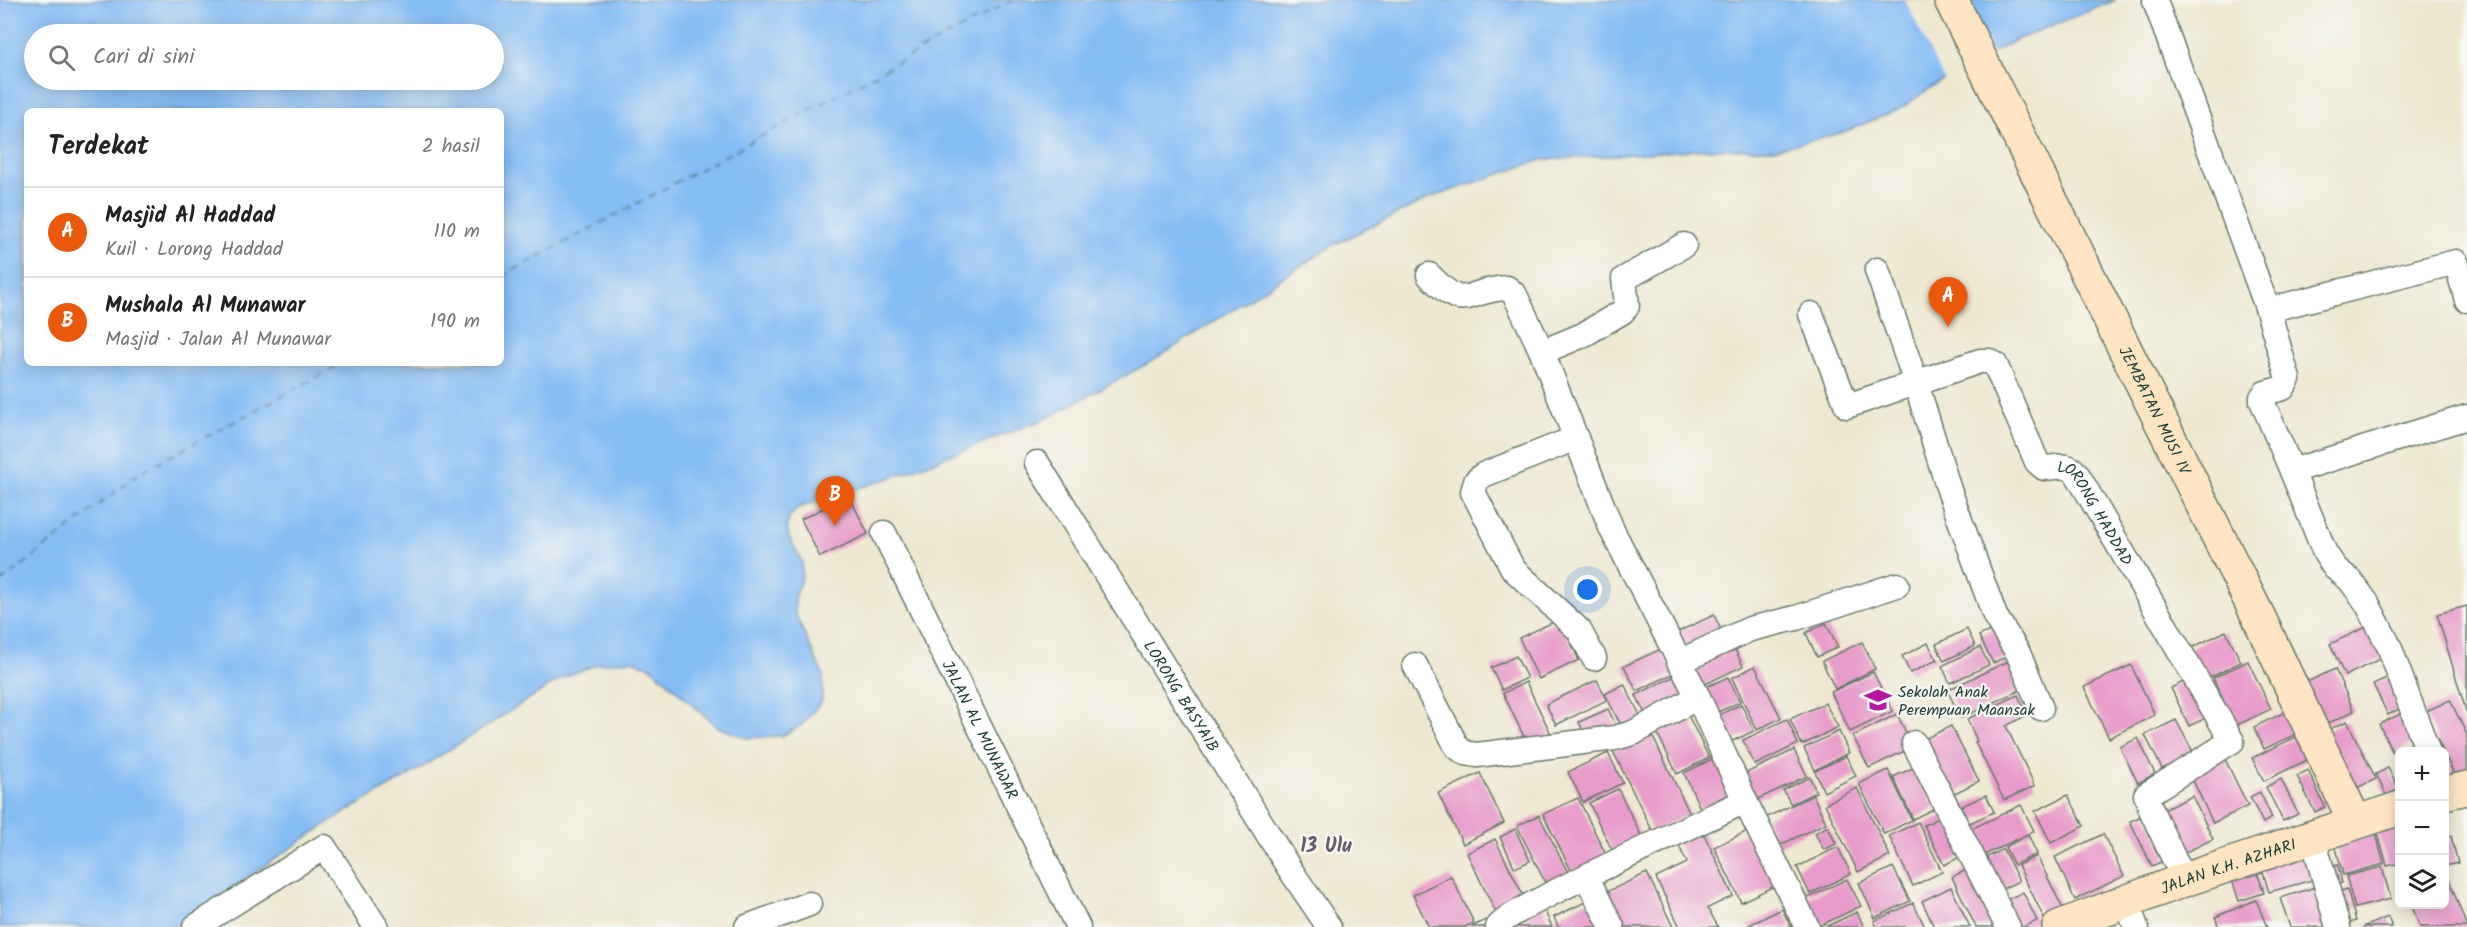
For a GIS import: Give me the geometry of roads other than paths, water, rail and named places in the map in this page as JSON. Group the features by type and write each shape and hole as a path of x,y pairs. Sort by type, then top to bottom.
{"street":[{"name":"JEMBATAN MUSI IV","path":"1951,0 2260,620 2355,822"},
{"path":"2155,1 2268,310 2288,379 2283,388 2265,393 2262,401 2325,553 2334,568 2350,580 2367,603 2389,646 2426,747"},
{"path":"1542,352 1583,335 1622,312 1627,306 1624,279 1684,245"},
{"path":"2268,310 2462,260 2467,300"},
{"path":"1877,270 1916,383 1949,490 1995,616 2018,654 2041,708"},
{"path":"1429,275 1447,294 1458,299 1492,289 1507,288 1515,295 1542,352 1612,530 1698,697 1745,801 1807,927"},
{"name":"LORONG HADDAD","path":"1811,314 1847,406 1989,361 1995,364 2037,462 2044,468 2066,466 2072,468 2077,474 2232,741 2146,795 2184,880"},
{"path":"2292,471 2467,417"},
{"path":"1576,438 1484,475 1473,487 1478,502 1513,569 1579,630 1594,658"},
{"name":"LORONG BASYAIB","path":"1037,463 1285,861 1329,927"},
{"name":"JALAN AL MUNAWAR","path":"884,533 1078,927"},
{"path":"1679,662 1750,629 1796,618 1897,585"},
{"path":"1415,665 1457,747 1465,753 1477,755 1614,738 1633,733 1698,697"},
{"path":"1914,743 2008,927"},
{"path":"2449,792 2467,788"},
{"path":"1498,927 1507,918 1745,801"},
{"name":"JALAN K.H. AZHARI","path":"2060,927 2131,914 2184,880 2395,809"},
{"path":"2313,838 2338,927"},
{"path":"195,927 324,847 376,927"},
{"path":"1587,878 1612,927"},
{"path":"747,927 809,904"}],"water":[{"path":"0,0 2116,0 2016,40 1953,73 1898,110 1844,132 1776,149 1710,149 1541,160 1430,198 1333,245 1154,360 1045,419 893,477 800,507 790,516 787,526 789,537 802,562 802,577 795,595 795,613 823,675 822,701 803,724 782,736 746,738 716,726 651,667 631,660 598,664 562,678 408,776 336,818 173,927 0,927"}],"place":[{"name":"Masjid Al Haddad","path":"1948,327"},
{"name":"Mushala Al Munawar","path":"835,526"},
{"name":"Sekolah Anak Perempuan Maansak","path":"1878,700"}],"district":[{"name":"13 Ulu","path":"1326,845"}]}
